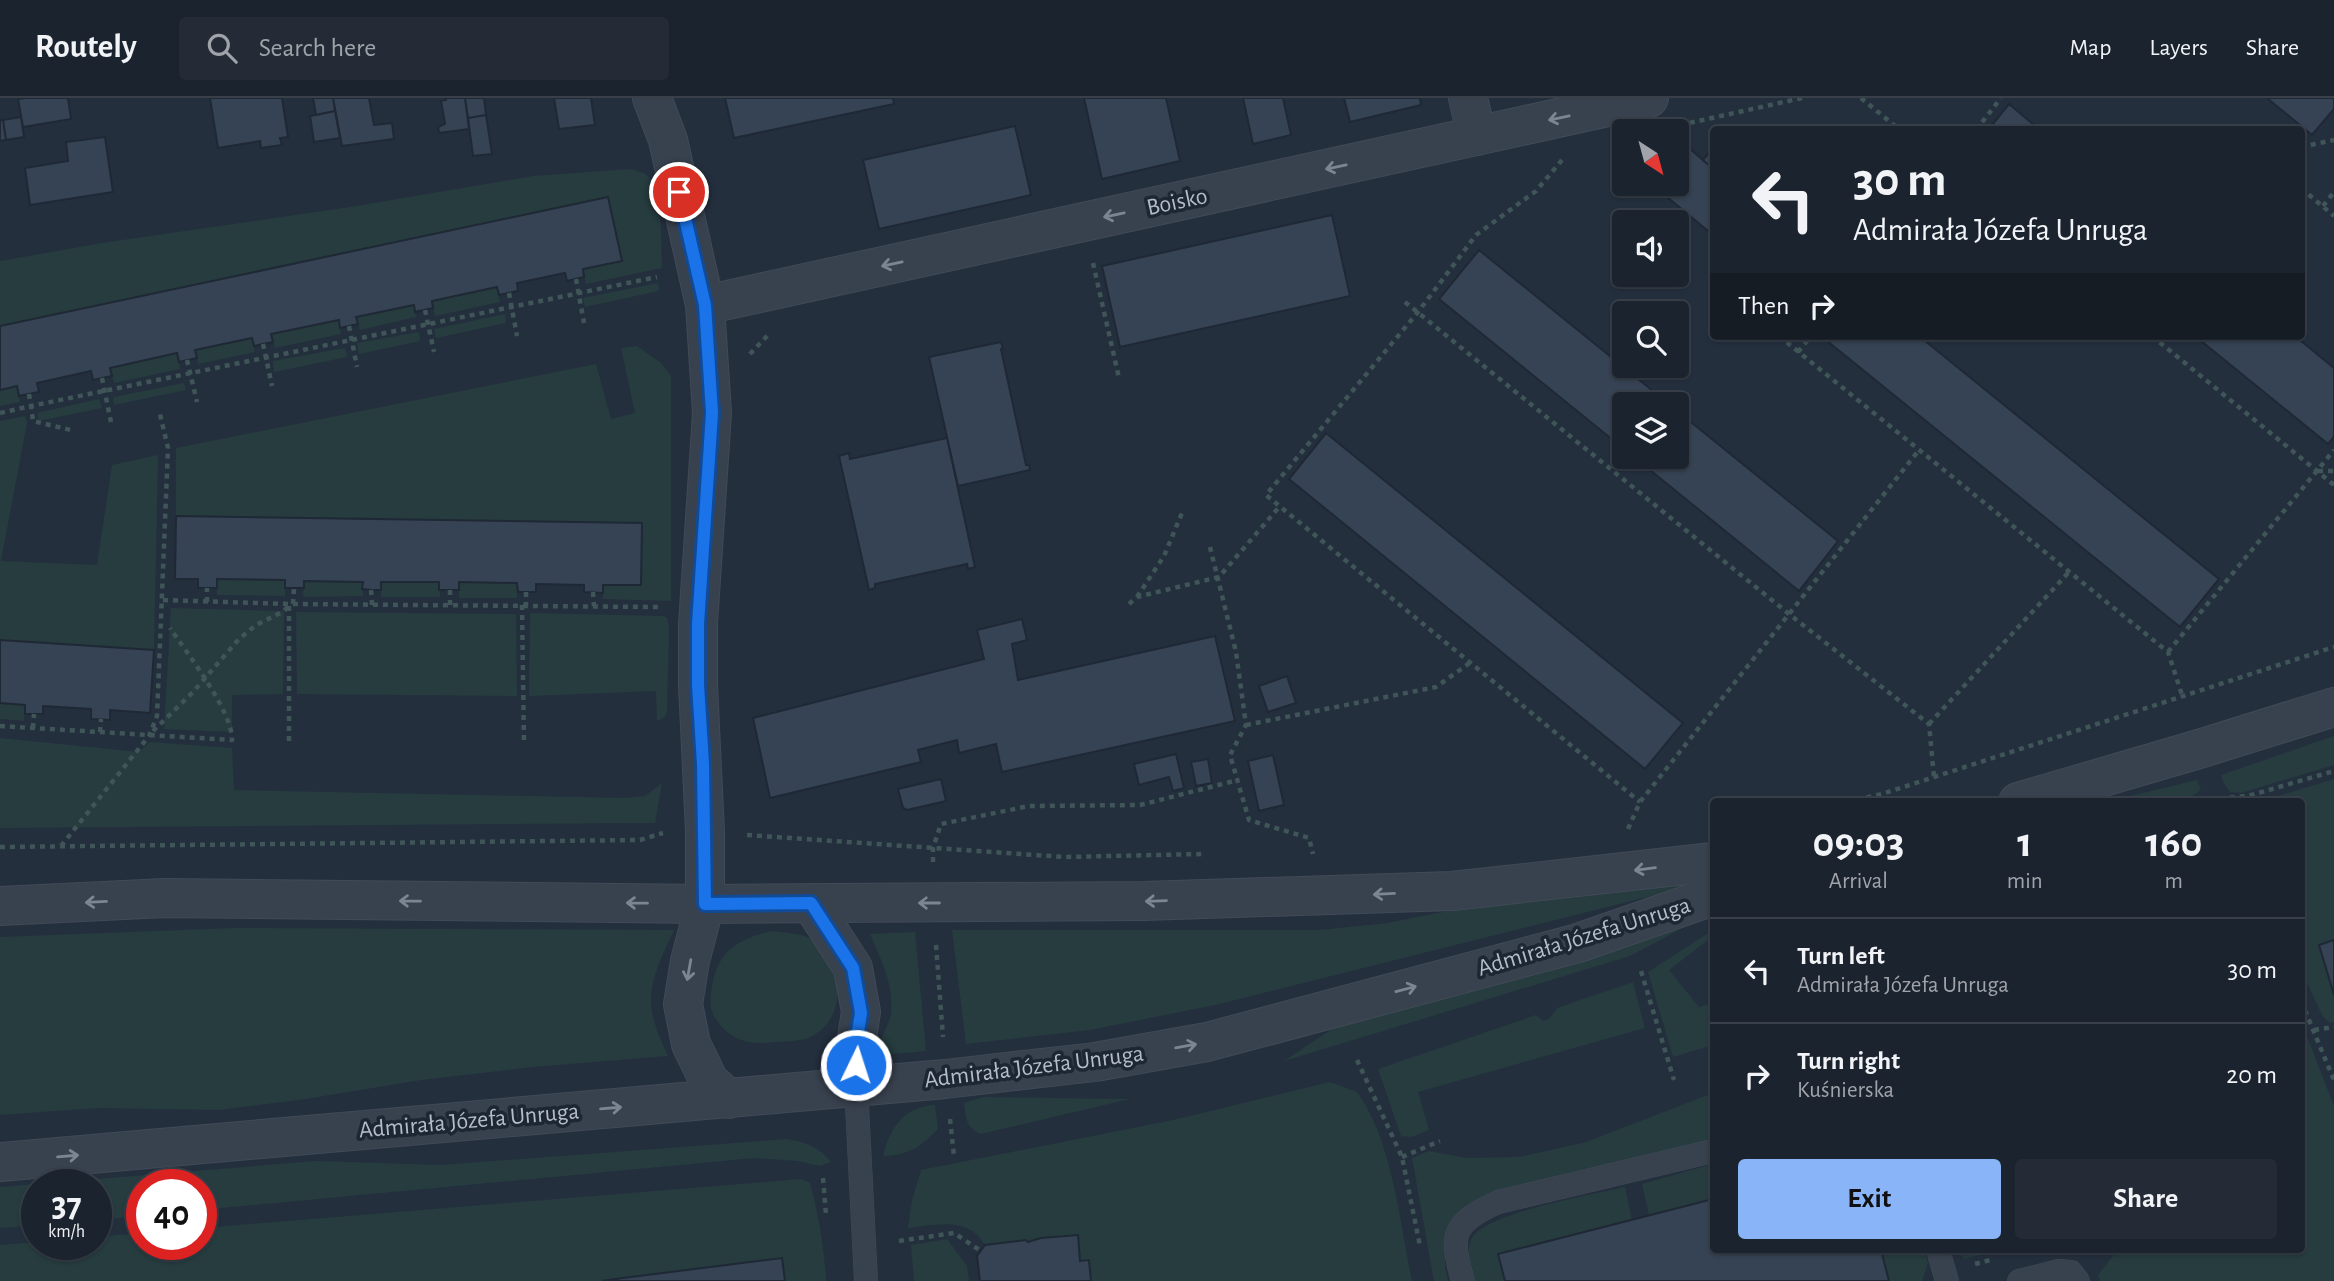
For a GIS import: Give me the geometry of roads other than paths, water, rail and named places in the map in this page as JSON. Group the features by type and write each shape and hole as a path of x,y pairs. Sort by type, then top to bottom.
{"street":[{"path":"652,98 668,140 705,305 712,413 698,685 705,820 705,904 690,961 683,1004 691,1044 709,1081 729,1098"},
{"path":"1468,98 1477,136"},
{"name":"Boisko","path":"705,305 1477,136 1658,113"},
{"path":"2032,798 2334,707"},
{"name":"Admirała Józefa Unruga","path":"0,906 165,898 705,904 1144,901 1452,891 1710,862"},
{"name":"Admirała Józefa Unruga","path":"0,1162 945,1079 1095,1062 1207,1042 1578,943 1710,898"},
{"path":"811,903 853,968 861,1013 856,1044 856,1086"}],"lane":[{"path":"856,1086 866,1281"},
{"path":"1463,1281 1456,1257 1456,1235 1469,1215 1497,1202 1710,1152"},
{"path":"2019,1281 2059,1271 2071,1272 2078,1281"}]}
